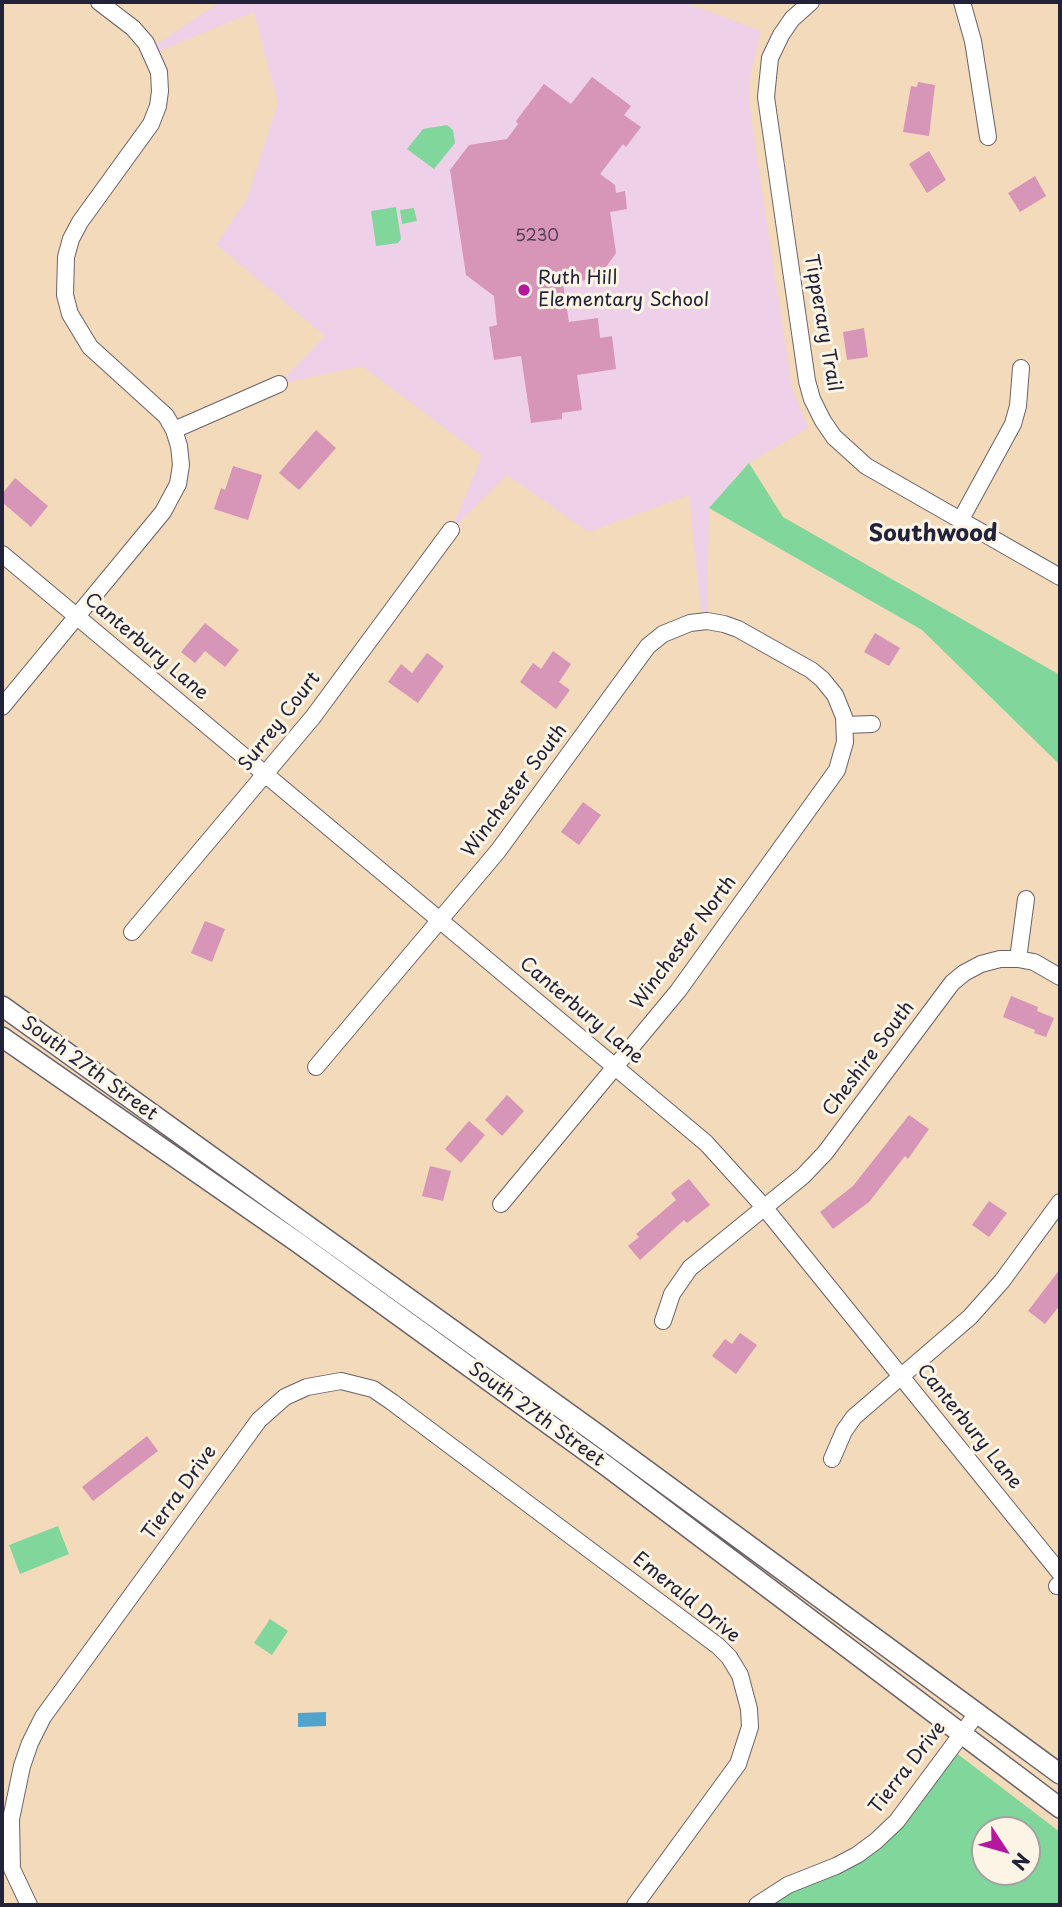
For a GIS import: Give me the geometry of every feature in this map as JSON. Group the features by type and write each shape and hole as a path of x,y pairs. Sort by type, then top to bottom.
{"main road":[{"name":"South 27th Street","path":"2,1006 586,1426 1060,1774"},
{"name":"South 27th Street","path":"2,1037 297,1242 618,1475 1060,1808"}],"street":[{"name":"Tipperary Trail","path":"811,2 792,19 780,35 771,58 766,97 807,381 823,421 851,455 866,466 1060,577"},
{"path":"962,2 973,40 989,137"},
{"path":"2,707 170,502 178,484 181,465 174,430 157,406 90,347 74,323 65,295 66,257 71,239 80,222 145,135 158,106 159,72 152,54 133,28 102,4"},
{"path":"960,520 1013,424 1018,405 1021,368"},
{"path":"174,430 279,384"},
{"name":"Surrey Court","path":"132,932 313,717 451,530"},
{"name":"Canterbury Lane","path":"2,554 706,1143 764,1208 1046,1555 1059,1581"},
{"name":"Winchester South","path":"316,1067 498,851 648,646 663,634 690,623 707,621 738,629 779,652"},
{"name":"Winchester North","path":"501,1204 678,991 831,781 843,756 845,725 835,695 822,679 779,652"},
{"path":"845,725 872,724"},
{"path":"1018,959 1026,899"},
{"name":"Cheshire South","path":"663,1321 672,1294 690,1268 803,1175 825,1153 953,983 964,973 981,964 1000,959 1018,959 1034,962 1060,976"},
{"path":"832,1459 840,1439 854,1417 945,1340 978,1308 1002,1281 1060,1202"},
{"name":"Tierra Drive","path":"29,1905 12,1869 11,1842 15,1791 30,1743 43,1717 259,1420 285,1397 307,1387 341,1381 373,1389 557,1523"},
{"name":"Emerald Drive","path":"557,1523 718,1646 729,1657 740,1675 749,1709 750,1727 738,1764 635,1905"},
{"path":"1046,1555 1060,1544"},
{"name":"Tierra Drive","path":"757,1905 788,1885 857,1855 876,1841 897,1821 978,1712"}],"shaded area":[{"name":"Ruth Hill Elementary School","path":"220,2 685,2 761,31 751,71 749,95 753,131 792,388 808,428 749,463 709,508 707,621 702,622 689,495 589,532 507,475 451,530 482,456 362,366 279,384 325,336 216,244 247,199 278,103 254,12 152,54 149,49"}],"green space":[{"path":"447,125 453,130 455,143 434,169 407,149 423,129"},
{"path":"396,207 401,239 398,243 376,246 371,211"},
{"path":"414,208 417,221 402,224 400,210"},
{"path":"749,463 783,517 1060,675 1060,765 922,630 709,508"},
{"path":"58,1526 69,1554 20,1574 9,1545"},
{"path":"270,1619 288,1631 272,1655 254,1643"},
{"path":"951,1749 1039,1816 971,1816 971,1886 1041,1886 1041,1818 1060,1832 1060,1905 757,1905 857,1855"}],"water":[{"path":"326,1712 326,1726 298,1727 298,1713"}],"building":[{"name":"Ruth Hill Elementary School","path":"592,77 631,106 624,115 641,127 626,147 623,144 600,174 615,185 616,193 625,191 627,209 610,212 616,253 598,278 563,284 569,322 598,318 600,338 612,336 616,369 577,375 582,410 562,413 562,419 531,423 521,356 494,360 489,327 497,325 494,296 466,275 450,170 469,145 507,139 518,124 516,121 544,84 571,104"},
{"path":"918,82 935,85 929,136 903,132 911,86 917,87"},
{"path":"929,151 946,180 927,193 909,164"},
{"path":"1035,176 1046,196 1020,212 1008,193"},
{"path":"864,328 868,357 847,360 843,332"},
{"path":"316,430 336,448 299,490 279,473"},
{"path":"233,466 262,475 248,520 214,509 221,488 225,490"},
{"path":"15,478 48,506 31,527 2,502 2,494"},
{"path":"205,623 239,650 225,667 205,651 195,663 181,652"},
{"path":"875,633 900,648 889,666 864,652"},
{"path":"553,651 571,664 559,682 570,690 556,709 520,682 533,663 541,669"},
{"path":"427,653 444,666 418,703 388,682 401,664 412,673"},
{"path":"583,802 601,815 579,845 561,832"},
{"path":"205,921 225,929 212,962 191,953"},
{"path":"1011,996 1038,1007 1037,1011 1054,1018 1046,1037 1003,1017"},
{"path":"507,1095 524,1111 502,1136 485,1120"},
{"path":"909,1115 929,1129 908,1159 905,1156 869,1202 833,1229 820,1212 853,1186"},
{"path":"469,1121 485,1135 461,1163 445,1149"},
{"path":"430,1166 451,1171 443,1201 422,1196"},
{"path":"689,1179 710,1205 687,1223 684,1220 640,1260 628,1246 639,1237 636,1234 676,1200 671,1193"},
{"path":"989,1201 1007,1213 989,1237 972,1225"},
{"path":"1060,1269 1060,1305 1045,1324 1028,1311"},
{"path":"740,1333 757,1345 736,1374 712,1356 725,1339 732,1344"},
{"path":"147,1436 158,1451 93,1501 82,1487"}],"place":[{"name":"Ruth Hill Elementary School","path":"524,290"}],"district":[{"name":"Southwood","path":"933,535"}]}
